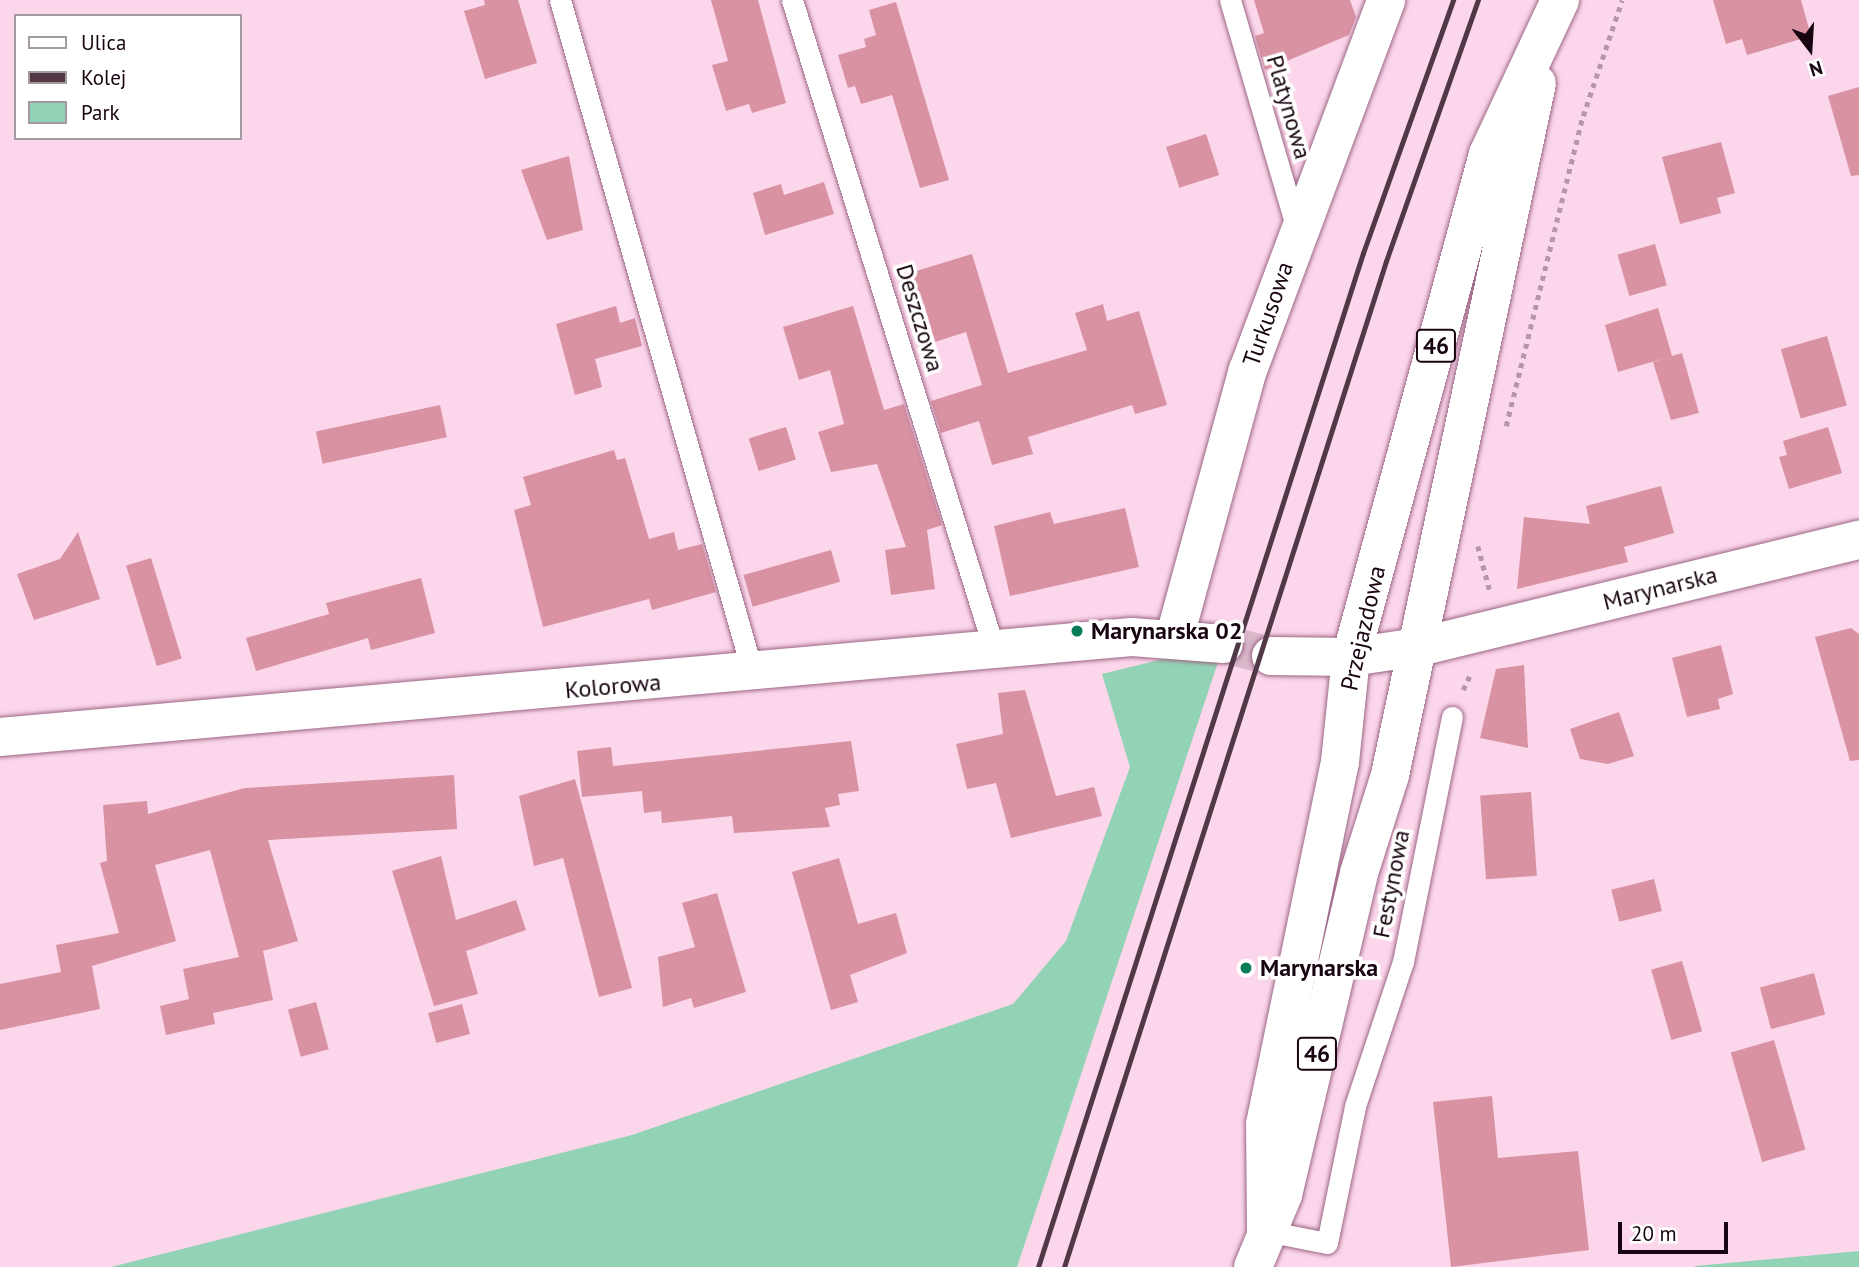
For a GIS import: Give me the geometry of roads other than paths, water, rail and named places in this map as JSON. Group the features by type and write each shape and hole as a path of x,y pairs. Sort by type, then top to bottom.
{"main road":[{"name":"Turkusowa","path":"1175,636 1248,370 1297,229 1386,0"},
{"name":"Przejazdowa","path":"1266,1231 1265,1124 1340,762 1351,657 1488,154 1544,44 1560,0"},
{"name":"Przejazdowa","path":"1253,1267 1283,1195 1419,647 1544,44"},
{"name":"Marynarska","path":"1419,647 1859,540"},
{"name":"Kolorowa","path":"0,737 1175,636 1224,644"},
{"path":"1271,656 1351,657 1419,647"}],"lane":[{"path":"560,0 753,674"},
{"name":"Deszczowa","path":"792,0 995,652"},
{"name":"Platynowa","path":"1230,0 1297,229"},
{"name":"Festynowa","path":"1266,1231 1326,1242 1355,1107 1403,962 1452,717"}],"tunnel":[{"path":"1224,644 1271,656"}],"railway":[{"path":"1038,1267 1363,253 1453,0"},
{"path":"1064,1267 1386,261 1478,0"}],"place":[{"name":"Marynarska 02","path":"1077,631"},
{"name":"Marynarska","path":"1246,968"}]}
